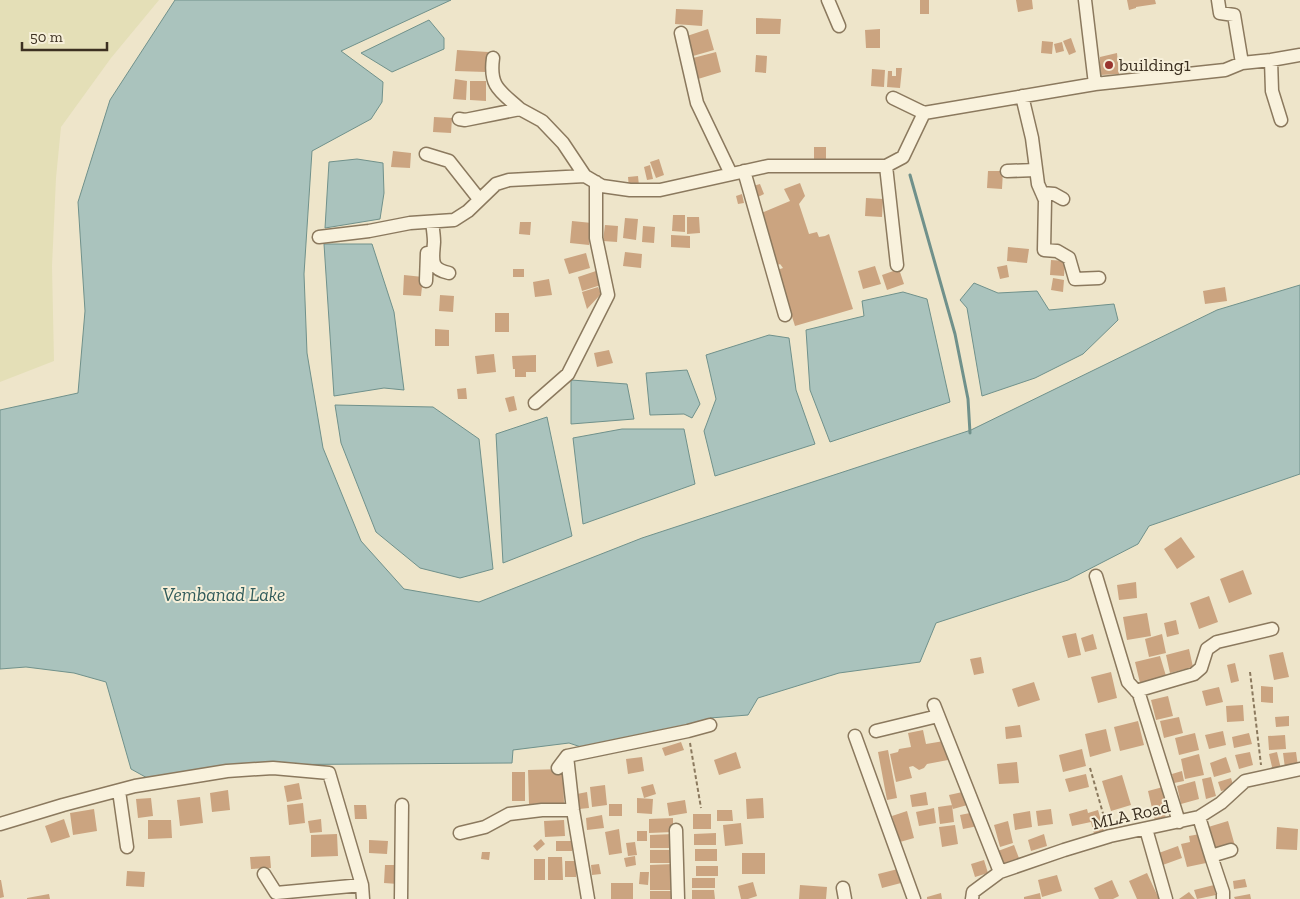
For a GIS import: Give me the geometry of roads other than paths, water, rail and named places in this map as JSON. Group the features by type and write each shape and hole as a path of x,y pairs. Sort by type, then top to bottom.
{"street":[{"path":"828,0 839,26"},
{"path":"1085,0 1095,84"},
{"path":"1218,0 1220,13 1234,15 1242,62"},
{"path":"681,32 697,103 731,174"},
{"path":"893,98 924,113 1095,84 1225,70 1242,62 1272,60 1300,54"},
{"path":"493,58 491,71 496,88 520,109 542,121 563,143 591,179 602,186 630,190 660,190 768,166 886,166 903,157 924,113"},
{"path":"1272,60 1272,91 1281,120"},
{"path":"1022,96 1032,138 1038,184 1045,200 1044,250 1057,251 1069,258 1075,279 1099,278"},
{"path":"459,119 465,120 520,109"},
{"path":"426,154 449,161 479,200"},
{"path":"886,166 897,265"},
{"path":"1007,171 1036,170"},
{"path":"744,171 785,315"},
{"path":"319,237 369,231 410,223 454,220 468,211 496,184 509,180 591,179"},
{"path":"535,403 568,374 608,295 596,238 591,179"},
{"path":"1042,193 1054,194 1063,199"},
{"path":"430,222 434,241 432,257 434,265 441,271 449,273"},
{"path":"426,280 430,222"},
{"path":"1096,576 1128,682 1140,694 1179,822"},
{"path":"1136,691 1194,674 1201,668 1207,649 1216,642 1272,629"},
{"path":"876,731 936,710 1000,872"},
{"path":"558,768 567,756 710,725"},
{"path":"855,736 914,899"},
{"path":"567,756 573,810 588,899"},
{"path":"0,824 135,786 227,771 274,768 329,773 361,866 363,899"},
{"name":"MLA Road","path":"972,899 974,892 1000,872 1110,836 1200,817 1222,802 1245,780 1300,769"},
{"path":"119,791 127,847"},
{"path":"401,899 402,805"},
{"path":"460,833 485,827 509,814 542,810 573,810"},
{"path":"1200,817 1210,856 1223,892 1223,899"},
{"path":"1146,829 1166,899"},
{"path":"676,830 678,899"},
{"path":"1210,856 1231,850"},
{"path":"264,874 276,893 362,885"}],"water":[{"name":"Vembanad Lake","path":"175,0 451,0 341,51 383,82 382,102 371,119 312,151 304,274 307,353 323,448 361,541 404,589 479,602 642,538 971,430 1217,310 1300,285 1300,474 1149,526 1138,544 1068,580 936,623 920,662 839,673 758,698 748,715 710,718 703,732 674,735 654,731 587,749 569,743 513,750 512,763 227,765 149,779 131,769 106,682 74,673 26,667 0,669 0,410 78,393 85,311 78,202 110,100"},
{"path":"429,20 444,38 444,49 392,72 361,53"},
{"path":"357,159 383,163 384,193 380,219 325,228 329,162"},
{"path":"324,244 372,244 394,312 404,390 384,388 334,396"},
{"path":"974,283 998,293 1037,291 1049,310 1114,304 1118,320 1083,354 1035,378 982,396 967,308 960,300"},
{"path":"903,292 927,299 950,402 830,442 810,390 806,330 864,316 862,301"},
{"path":"769,335 789,338 796,390 815,444 715,476 704,431 716,399 706,355"},
{"path":"687,370 700,404 692,418 684,414 650,415 646,373"},
{"path":"571,380 627,384 634,419 571,424"},
{"path":"335,405 433,407 479,439 493,569 460,578 420,568 376,532 341,443"},
{"path":"547,417 572,536 503,563 496,434"},
{"path":"622,429 684,429 695,484 583,524 573,438"}],"waterway":[{"path":"910,175 955,334 968,399 970,433"}],"place":[{"name":"building1","path":"1109,65"}]}
